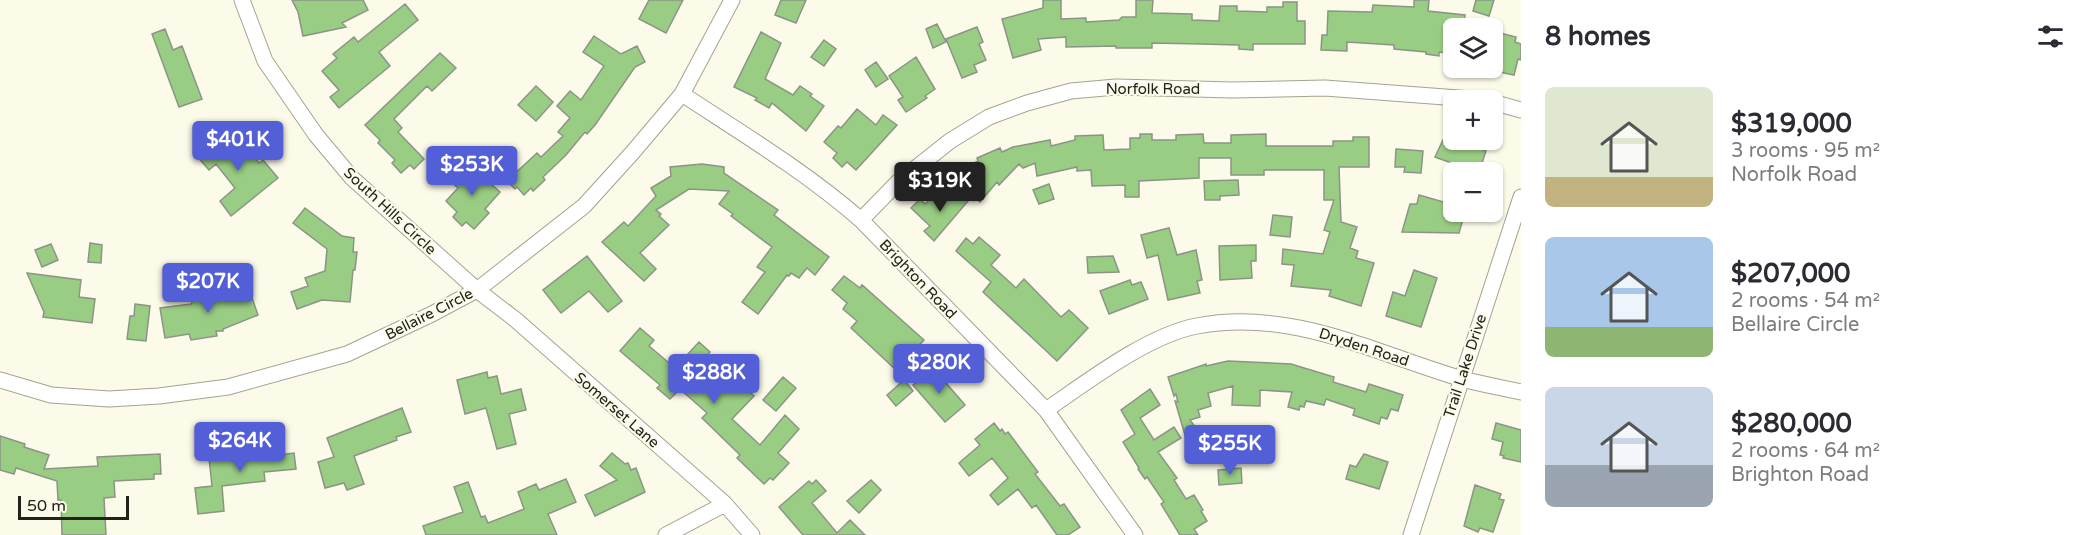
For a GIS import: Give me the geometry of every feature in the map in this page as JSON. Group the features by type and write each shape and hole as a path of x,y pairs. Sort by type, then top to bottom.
{"street":[{"name":"South Hills Circle","path":"242,0 265,61 316,135 352,178 477,290"},
{"name":"Bellaire Circle","path":"0,380 51,395 109,399 159,396 228,387 347,354 407,327 477,290 584,206 682,94 732,0"},
{"name":"Norfolk Road","path":"861,220 897,183 950,141 989,117 1071,92 1116,87 1233,90 1325,88 1443,97"},
{"name":"Brighton Road","path":"682,94 824,189 861,220 1046,410 1135,535"},
{"path":"1503,105 1521,110"},
{"name":"Trail Lake Drive","path":"1411,535 1460,378 1521,197"},
{"name":"Somerset Lane","path":"477,290 516,320 725,504 752,535"},
{"name":"Dryden Road","path":"1046,410 1103,371 1166,337 1197,326 1246,322 1323,332 1460,378 1521,392"},
{"path":"666,535 725,504"}],"building":[{"path":"292,0 363,0 368,10 342,23 346,27 303,36 298,12"},
{"path":"649,0 683,0 666,33 639,19"},
{"path":"781,0 806,0 796,23 775,15"},
{"path":"1043,0 1061,0 1061,19 1086,18 1086,22 1136,17 1136,0 1153,0 1152,13 1192,14 1192,20 1219,21 1220,6 1237,6 1237,11 1267,12 1267,7 1283,7 1283,2 1297,2 1297,21 1305,21 1305,44 1253,44 1253,50 1239,49 1239,45 1152,43 1152,48 1066,47 1066,37 1038,39 1041,50 1013,58 1002,19 1043,8"},
{"path":"1414,0 1429,0 1428,11 1465,15 1465,18 1443,18 1443,53 1439,52 1439,56 1426,54 1426,52 1394,49 1394,45 1347,42 1347,51 1321,50 1322,35 1327,35 1328,11 1372,12 1373,5 1414,7"},
{"path":"1476,0 1494,0 1489,16 1473,11"},
{"path":"405,4 418,20 379,52 390,66 339,108 330,97 339,90 322,71 337,58 333,54 354,37 358,42"},
{"path":"937,24 946,42 933,48 926,29"},
{"path":"977,27 983,42 979,44 986,60 974,65 977,72 962,78 946,39"},
{"path":"165,29 173,50 182,46 202,99 179,107 152,34"},
{"path":"761,32 781,43 765,79 793,95 800,86 824,106 806,131 772,103 769,108 755,100 757,98 734,87"},
{"path":"1503,34 1516,37 1515,42 1521,44 1521,60 1518,59 1514,75 1503,73"},
{"path":"594,36 621,54 637,46 645,62 635,67 587,134 585,132 566,155 543,177 545,180 533,191 531,188 524,195 507,181 537,153 541,157 563,136 558,132 570,118 557,106 570,91 581,100 604,66 583,52"},
{"path":"824,40 836,49 824,66 811,57"},
{"path":"440,53 456,68 432,91 427,86 394,119 402,128 398,132 424,159 414,169 410,165 401,173 392,163 395,160 378,143 380,140 365,125"},
{"path":"916,57 935,89 925,96 927,98 906,112 898,100 903,97 889,76"},
{"path":"876,62 888,79 876,87 865,70"},
{"path":"536,86 553,102 536,121 518,105"},
{"path":"857,109 876,125 883,115 897,125 856,170 847,162 842,167 833,158 837,153 824,142 838,126 841,128"},
{"path":"227,132 244,152 247,149 259,163 263,160 278,178 231,216 220,201 235,188 216,164 209,170 197,156"},
{"path":"1140,134 1152,134 1152,140 1176,140 1176,135 1203,134 1204,143 1231,143 1231,135 1266,134 1266,146 1333,146 1333,141 1353,141 1353,137 1369,137 1369,167 1339,167 1341,222 1357,227 1350,248 1358,251 1356,258 1374,263 1361,306 1329,296 1331,290 1291,286 1294,265 1282,264 1283,249 1323,254 1330,232 1324,230 1334,200 1324,200 1324,170 1264,170 1264,175 1231,175 1231,158 1199,158 1199,178 1139,181 1139,197 1125,197 1125,185 1092,186 1091,170 1077,171 1077,167 1037,176 1035,163 1023,168 1019,164 999,185 997,182 980,202 965,189 975,177 970,165 978,161 977,158 1000,148 1002,152 1013,147 1050,140 1051,146 1075,140 1075,136 1103,135 1104,150 1130,149 1130,138 1140,138"},
{"path":"1443,140 1443,150 1486,151 1482,162 1449,162 1435,157"},
{"path":"1396,149 1423,151 1421,173 1404,172 1405,167 1395,167"},
{"path":"468,163 500,192 485,209 489,213 474,229 466,222 462,226 453,217 457,212 446,201 458,188 451,182"},
{"path":"702,164 724,167 724,173 778,210 774,215 829,257 815,275 807,268 799,278 791,273 787,275 758,314 742,302 765,272 757,267 772,247 719,204 729,191 689,189 656,210 669,225 640,253 656,269 644,281 602,242 624,222 628,226 656,196 651,188 671,176 670,167"},
{"path":"1238,180 1239,195 1220,196 1220,200 1205,200 1204,181"},
{"path":"1049,184 1054,199 1039,204 1033,190"},
{"path":"956,189 968,201 934,241 924,231 930,226 911,208 920,199 925,204 932,197 940,205"},
{"path":"1419,195 1443,202 1443,222 1462,222 1459,233 1402,232 1410,204 1417,204"},
{"path":"305,208 342,236 354,238 353,252 357,252 350,302 322,300 297,309 291,292 308,286 305,278 325,271 327,249 293,223"},
{"path":"1273,215 1292,217 1290,237 1270,235"},
{"path":"1169,228 1177,255 1196,250 1202,280 1197,281 1200,293 1168,300 1158,255 1147,258 1141,235"},
{"path":"979,237 1000,255 991,265 1016,288 1024,279 1061,317 1069,310 1088,328 1057,361 983,292 991,282 956,251 966,238 973,244"},
{"path":"90,243 102,245 101,263 88,262"},
{"path":"51,244 58,260 42,267 35,250"},
{"path":"1256,245 1256,261 1251,261 1252,278 1220,280 1219,246"},
{"path":"587,256 622,301 608,312 589,291 561,313 543,290"},
{"path":"1113,256 1119,272 1088,273 1087,257"},
{"path":"1414,270 1437,278 1421,327 1386,316 1393,292 1405,296"},
{"path":"27,273 81,280 79,297 95,299 92,323 43,317 44,312"},
{"path":"844,276 860,288 862,285 924,340 896,370 851,328 857,321 843,309 847,303 832,290"},
{"path":"1130,280 1132,285 1141,282 1148,299 1109,314 1100,291"},
{"path":"242,287 249,289 258,315 223,329 223,331 216,331 217,336 191,340 189,334 165,338 160,308 191,304 195,295 202,291 216,296"},
{"path":"135,304 150,306 146,341 127,339 130,316 134,316"},
{"path":"640,328 654,340 649,346 675,368 699,342 710,352 696,368 705,375 702,379 719,394 735,378 754,396 732,419 760,445 785,415 799,429 778,453 789,463 773,480 770,478 764,484 737,458 740,455 702,418 707,413 680,389 670,399 657,388 660,385 620,351"},
{"path":"1228,361 1291,364 1334,377 1333,382 1366,392 1369,384 1403,395 1398,411 1391,409 1387,419 1381,417 1379,424 1353,415 1355,409 1326,399 1324,405 1306,401 1304,407 1300,406 1299,410 1288,407 1292,392 1260,390 1260,406 1232,405 1233,386 1208,393 1211,406 1198,410 1200,417 1190,420 1196,428 1185,435 1175,401 1178,402 1176,394 1174,396 1168,377 1206,364 1206,366"},
{"path":"933,368 965,405 945,422 913,385"},
{"path":"487,372 488,378 497,376 501,394 521,389 526,410 509,414 516,444 497,449 486,408 465,414 457,380"},
{"path":"783,377 796,388 776,411 763,400"},
{"path":"904,380 913,391 896,406 887,395"},
{"path":"1150,389 1160,405 1140,418 1154,440 1174,427 1181,438 1158,452 1177,478 1174,480 1186,499 1194,495 1203,510 1201,511 1207,521 1194,529 1198,535 1180,535 1161,504 1164,502 1147,477 1145,479 1138,469 1123,442 1135,434 1121,410"},
{"path":"402,408 411,432 396,437 397,440 354,456 364,484 347,490 344,483 325,488 318,462 334,457 327,438"},
{"path":"994,423 1000,431 1002,429 1005,434 1008,432 1038,472 1035,474 1060,506 1064,504 1080,527 1068,535 1057,535 1036,505 1032,508 1018,489 998,505 990,495 1008,478 992,458 969,476 959,463 980,445 975,439"},
{"path":"1496,423 1521,430 1521,462 1503,458 1504,456 1500,455 1503,442 1492,439"},
{"path":"0,436 49,455 44,469 98,466 97,457 160,454 161,474 154,474 154,479 114,481 115,497 104,498 106,535 62,535 61,500 58,500 57,481 16,468 14,474 0,470"},
{"path":"261,444 262,449 278,447 279,455 294,453 296,469 264,472 265,481 222,486 224,511 198,514 195,488 212,486 209,458 228,455 227,448"},
{"path":"612,453 625,464 628,463 631,470 636,468 645,492 595,516 585,495 617,480 600,466"},
{"path":"1364,454 1388,462 1379,489 1346,479 1350,465 1356,467"},
{"path":"1241,468 1242,483 1219,485 1218,470"},
{"path":"566,479 576,502 548,514 557,535 426,535 423,526 463,512 454,487 468,482 481,517 485,516 488,523 524,509 518,492 536,484 539,490"},
{"path":"816,480 826,491 812,503 837,533 850,520 865,535 803,535 779,507 809,481 812,484"},
{"path":"871,480 881,490 859,513 847,501"},
{"path":"1475,485 1501,494 1499,499 1504,500 1493,532 1480,528 1478,532 1464,526"}]}
